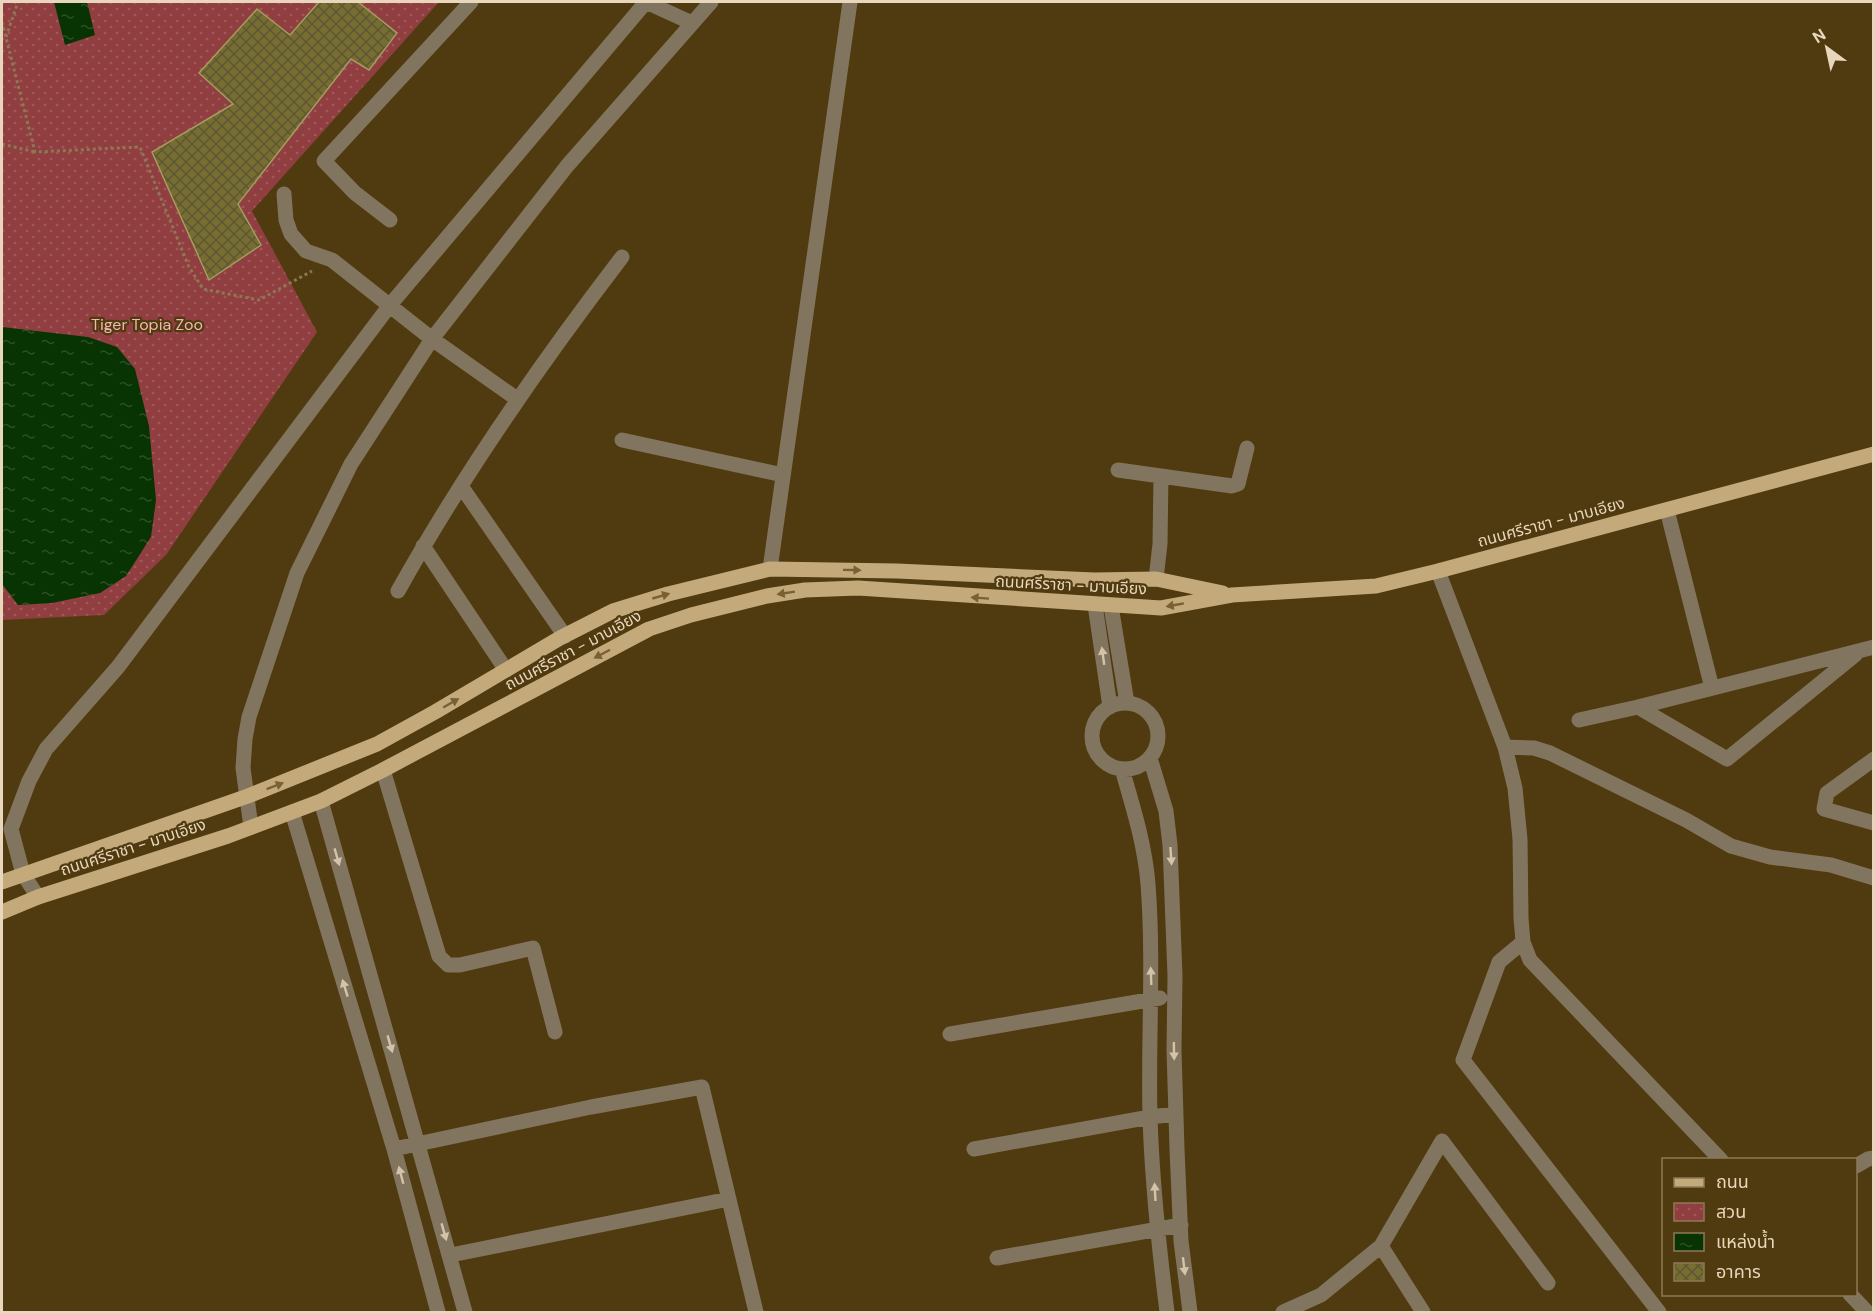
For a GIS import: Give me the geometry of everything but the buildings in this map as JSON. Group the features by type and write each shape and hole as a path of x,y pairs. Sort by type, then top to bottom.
{"main road":[{"name":"ถนนศรีราชา - มาบเอียง","path":"2,912 38,897 292,813 382,770 649,629 691,615 767,596 805,590 858,588 1161,608 1232,595 1376,586 1874,454"},
{"name":"ถนนศรีราชา - มาบเอียง","path":"2,882 248,796 376,744 606,614 636,603 770,568 1094,580 1156,579 1232,595"},
{"path":"1110,579 1111,606"},
{"path":"1094,580 1095,605"}],"street":[{"path":"390,220 355,193 324,161 471,2"},
{"path":"38,897 23,874 7,824 46,749 118,667 390,305 646,2 692,23"},
{"path":"251,827 243,768 249,717 297,573 351,464 432,339 567,166 711,2"},
{"path":"770,568 850,2"},
{"path":"284,194 286,220 298,243 306,252 332,260 432,339 517,399"},
{"path":"398,591 423,546 517,399 622,257"},
{"path":"622,440 783,475"},
{"path":"1118,470 1236,486 1247,448"},
{"path":"1156,579 1160,544 1161,476"},
{"path":"461,486 565,636"},
{"path":"1667,510 1712,688"},
{"path":"423,546 506,670"},
{"path":"1438,571 1505,747 1515,788 1520,838 1523,942 1530,960 1719,1158"},
{"path":"1095,605 1110,707"},
{"path":"1111,606 1127,703"},
{"path":"1579,720 1867,649"},
{"path":"1638,707 1727,759 1867,649"},
{"path":"1127,703 1138,705 1154,718 1158,739 1150,758 1142,765 1122,769 1113,767 1097,754 1093,745 1094,725 1098,716 1110,707 1127,703"},
{"path":"1505,747 1534,748 1550,753 1686,820 1731,846 1770,857 1831,865 1874,878"},
{"path":"1150,758 1166,811 1173,879 1176,1114 1181,1225 1190,1312"},
{"path":"1874,759 1827,793 1824,809 1874,823"},
{"path":"1122,769 1141,837 1148,883 1152,999 1150,1117 1157,1228 1167,1312"},
{"path":"382,770 439,956 448,965 460,965 533,948 555,1032"},
{"path":"321,801 451,1255 465,1312"},
{"path":"292,813 394,1149 438,1312"},
{"path":"1141,837 1168,831"},
{"path":"1523,942 1499,962 1463,1060 1659,1312"},
{"path":"950,1034 1174,996"},
{"path":"394,1149 591,1107 702,1087 756,1312"},
{"path":"974,1149 1176,1114"},
{"path":"1283,1312 1321,1295 1382,1246 1442,1141 1548,1283"},
{"path":"1857,1165 1874,1158"},
{"path":"451,1255 729,1199"},
{"path":"997,1258 1181,1225"},
{"path":"1382,1246 1423,1312"},
{"path":"1852,1296 1868,1312"}],"path":[{"path":"6,38 18,2"},
{"path":"2,22 35,152"},
{"path":"2,144 35,152 140,147 189,267 203,289 259,300 332,260"}],"green space":[{"name":"Tiger Topia Zoo","path":"2,2 439,2 252,211 317,332 166,555 104,615 2,620"}],"water":[{"path":"54,2 87,2 95,35 65,45"},
{"path":"2,327 88,337 117,347 135,369 149,426 156,500 151,537 126,576 100,593 52,603 18,605 2,584"}]}
